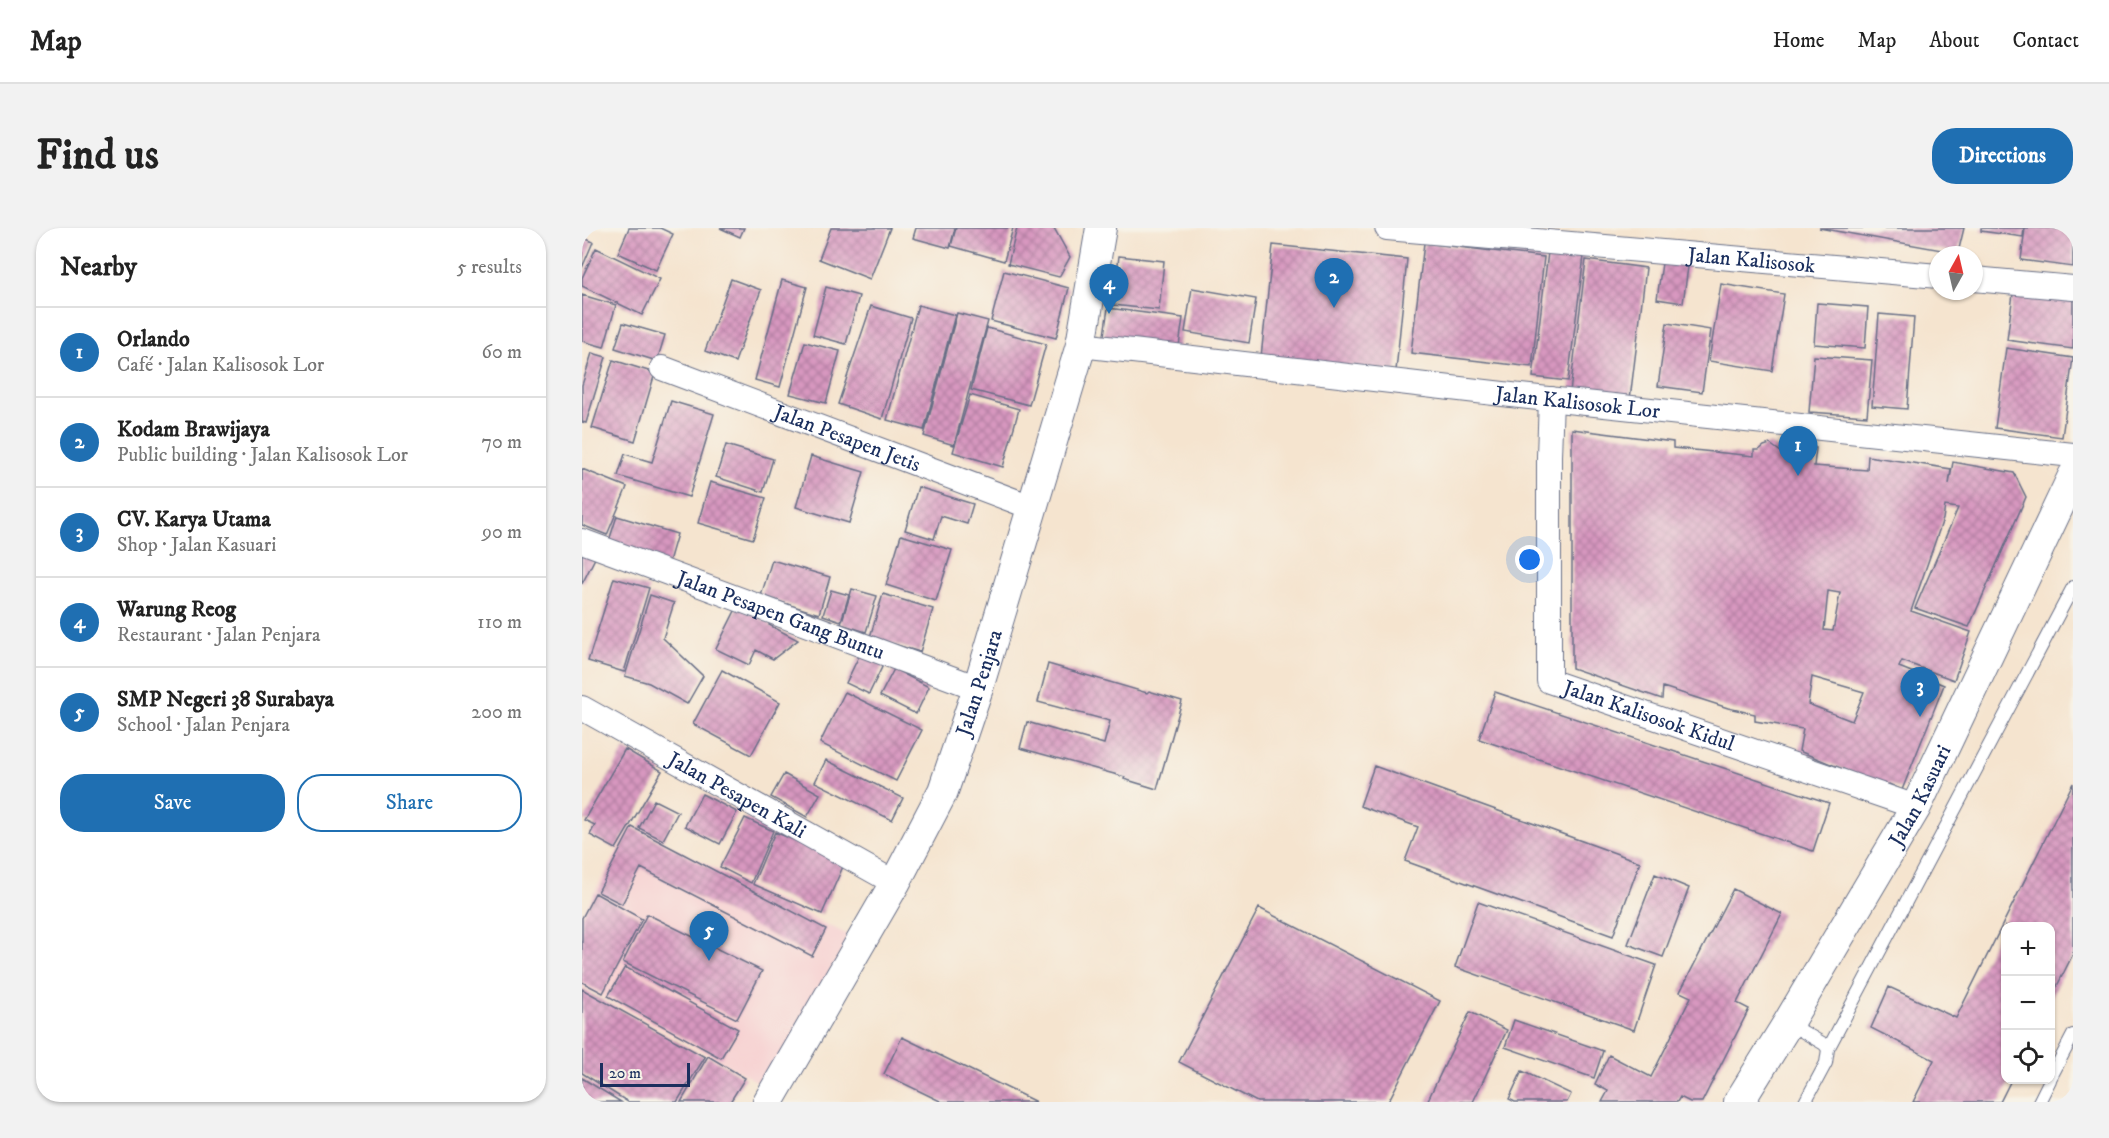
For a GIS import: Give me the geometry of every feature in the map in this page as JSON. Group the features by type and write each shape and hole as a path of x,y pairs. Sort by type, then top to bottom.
{"street":[{"name":"Jalan Penjara","path":"768,1102 895,883 943,791 978,688 1081,345 1101,228"},
{"name":"Jalan Kalisosok","path":"1387,228 1929,275"},
{"path":"1983,280 2073,288"},
{"name":"Jalan Kalisosok Lor","path":"1081,345 1551,399 2073,455"},
{"name":"Jalan Pesapen Jetis","path":"662,368 1031,507"},
{"name":"Jalan Kalisosok Kidul","path":"1551,399 1549,681 1916,807"},
{"name":"Jalan Kasuari","path":"1740,1102 1916,807 2073,476"},
{"name":"Jalan Pesapen Gang Buntu","path":"582,541 978,688"},
{"name":"Jalan Pesapen Kali","path":"582,708 895,883"}],"lane":[{"path":"1805,1102 1826,1063 1828,1049 2073,587"},
{"path":"1788,1023 1824,1044 1828,1049"},
{"path":"2055,1069 2073,1035"},
{"path":"2038,1102 2047,1084"}],"shaded area":[{"path":"631,826 850,936 769,1088 582,986 582,914"}],"building":[{"path":"629,228 660,228 673,234 656,270 618,253"},
{"path":"720,228 744,228 740,237"},
{"path":"831,228 890,228 870,279 819,259"},
{"path":"916,228 955,228 950,248 913,238"},
{"path":"956,228 1013,228 1004,261 951,246"},
{"path":"1017,228 1054,228 1070,257 1059,277 1008,264"},
{"path":"1819,228 1964,228 1960,246 1929,248"},
{"path":"1981,228 2024,228 2023,237 1981,231"},
{"path":"2025,228 2073,231 2073,267 2021,260"},
{"path":"582,237 593,242 582,268"},
{"path":"1424,243 1544,257 1532,367 1411,353"},
{"path":"1273,245 1407,259 1396,371 1261,357"},
{"path":"596,248 660,279 642,315 582,286 582,278"},
{"path":"1548,252 1584,256 1568,381 1533,377"},
{"path":"1119,256 1164,261 1159,310 1113,305"},
{"path":"1663,256 1689,260 1683,303 1657,299"},
{"path":"1586,260 1646,268 1630,399 1570,392"},
{"path":"1004,271 1069,288 1056,338 991,321"},
{"path":"731,279 761,290 735,362 705,351"},
{"path":"782,280 807,287 780,387 755,380"},
{"path":"1721,284 1784,294 1772,371 1709,361"},
{"path":"2014,286 2073,295 2073,349 2007,340"},
{"path":"826,287 859,296 846,344 813,335"},
{"path":"1192,288 1256,299 1249,343 1185,332"},
{"path":"582,295 616,305 604,347 582,341"},
{"path":"1817,303 1868,307 1865,348 1814,344"},
{"path":"918,305 955,315 924,430 887,420"},
{"path":"871,306 911,318 882,419 838,404"},
{"path":"1108,308 1183,318 1178,353 1103,342"},
{"path":"957,313 988,321 954,445 924,436"},
{"path":"1879,314 1914,317 1907,409 1872,406"},
{"path":"623,323 665,335 657,361 615,348"},
{"path":"1667,323 1711,330 1702,392 1658,386"},
{"path":"987,328 1046,344 1029,405 971,390"},
{"path":"805,342 840,351 826,403 790,394"},
{"path":"2006,348 2073,358 2062,437 1995,428"},
{"path":"592,353 606,357 586,423 582,422 582,385"},
{"path":"1814,356 1872,360 1867,416 1809,412"},
{"path":"613,360 655,373 635,441 592,428"},
{"path":"970,395 1019,409 1003,467 953,452"},
{"path":"671,401 714,414 689,497 618,476 625,454 652,462"},
{"path":"1572,429 1673,442 1673,448 1754,456 1754,450 1770,444 1785,453 1786,446 1816,448 1814,466 1867,470 1868,456 1951,469 1949,484 1953,462 2014,473 2026,497 1969,627 1915,608 1958,508 1945,506 1943,519 1911,611 1971,632 1954,680 1902,661 1899,667 1944,685 1902,790 1889,784 1887,787 1799,751 1803,729 1755,721 1755,714 1728,708 1663,687 1662,699 1572,668","holes":["1828,591 1840,593 1833,631 1824,630","1812,677 1864,692 1852,721 1808,704"]},
{"path":"726,445 773,459 763,492 716,477"},
{"path":"811,456 864,472 849,523 796,507"},
{"path":"582,469 627,487 607,535 582,525"},
{"path":"710,482 766,498 753,539 698,523"},
{"path":"918,487 973,504 967,524 941,516 934,539 905,530"},
{"path":"617,516 677,534 668,565 607,547"},
{"path":"901,535 952,550 936,601 886,585"},
{"path":"582,551 595,558 582,584"},
{"path":"772,560 830,577 819,614 761,596"},
{"path":"614,578 649,588 624,672 588,661"},
{"path":"852,589 877,596 866,632 841,624"},
{"path":"831,590 849,595 841,621 823,615"},
{"path":"883,594 933,609 920,652 870,637"},
{"path":"650,595 674,603 663,638 703,676 687,704 649,683 625,676"},
{"path":"737,607 798,640 773,659 756,650 749,665 716,649"},
{"path":"860,654 883,665 869,694 846,683"},
{"path":"1048,664 1182,701 1157,789 1124,779 1125,777 1020,748 1027,722 1104,744 1110,721 1038,702"},
{"path":"894,669 929,687 916,714 880,696"},
{"path":"722,670 780,702 751,755 693,724"},
{"path":"845,692 922,730 896,781 820,743"},
{"path":"1495,692 1829,803 1813,851 1479,739"},
{"path":"625,749 662,771 616,849 590,835 595,825 584,820"},
{"path":"826,760 903,798 892,820 815,782"},
{"path":"1374,766 1640,862 1613,936 1405,861 1418,827 1360,806"},
{"path":"784,774 820,794 807,817 771,797"},
{"path":"2073,783 2073,954 2055,990 2055,922 2004,922"},
{"path":"702,794 737,812 720,844 685,826"},
{"path":"654,800 678,812 663,840 639,828"},
{"path":"745,818 773,831 751,883 720,867"},
{"path":"632,827 826,929 812,956 641,868 622,904 598,892"},
{"path":"775,832 845,862 822,914 753,884"},
{"path":"1655,874 1689,888 1663,957 1628,944"},
{"path":"1733,889 1782,914 1737,1003 1749,1009 1702,1102 1690,1102 1680,1097 1677,1102 1602,1102 1608,1091 1595,1084 1609,1055 1651,1077 1691,997 1680,992"},
{"path":"595,893 642,919 603,993 582,982 582,918"},
{"path":"1478,902 1656,965 1634,1030 1455,967"},
{"path":"1259,908 1440,1001 1388,1102 1257,1102 1179,1062"},
{"path":"647,914 762,971 737,1019 623,962"},
{"path":"2001,928 2001,1084 2009,1084 2000,1102 1913,1102 1934,1060 1871,1028 1889,987 1956,1018"},
{"path":"625,967 738,1029 721,1058 608,996"},
{"path":"582,989 705,1057 677,1102 628,1102 582,1073"},
{"path":"1470,1012 1507,1030 1473,1102 1427,1102"},
{"path":"1514,1020 1603,1051 1594,1078 1505,1047"},
{"path":"902,1037 1036,1102 942,1102 884,1074"},
{"path":"708,1056 745,1078 730,1102 681,1102"},
{"path":"1522,1071 1571,1094 1567,1102 1515,1102 1509,1099"},
{"path":"582,1078 621,1102 582,1102"}],"place":[{"name":"Kodam Brawijaya","path":"1334,308"},
{"name":"Warung Reog","path":"1109,314"},
{"name":"Orlando","path":"1798,476"},
{"name":"CV. Karya Utama","path":"1920,717"},
{"name":"SMP Negeri 38 Surabaya","path":"709,961"}]}
